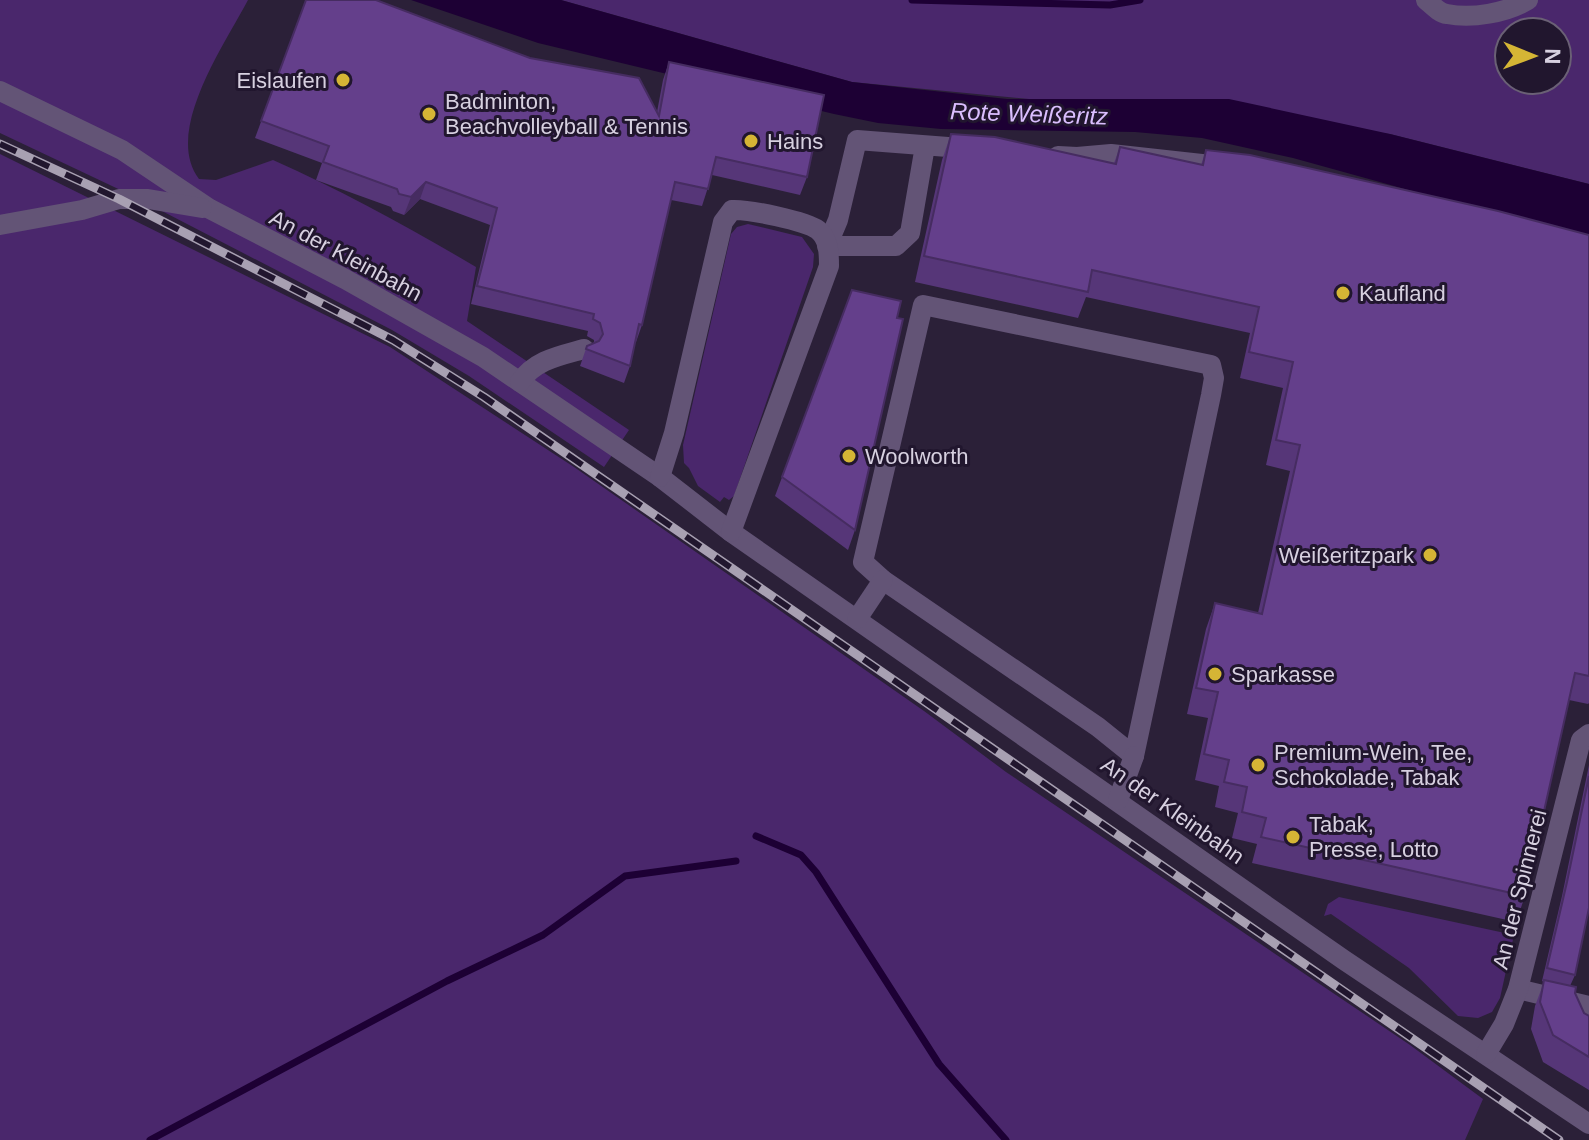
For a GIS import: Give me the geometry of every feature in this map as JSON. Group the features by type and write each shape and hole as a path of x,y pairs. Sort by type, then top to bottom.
{"street":[{"path":"1426,0 1444,14 1480,15 1528,0"},
{"name":"An der Kleinbahn","path":"0,91 122,150 210,209 345,279 483,357 660,477 731,532 1344,960 1589,1124"},
{"path":"827,246 838,220 857,140 998,151"},
{"path":"827,246 896,246 910,233 925,146"},
{"path":"1040,154 1077,157 1111,154 1243,168"},
{"path":"0,225 82,210 119,199 148,199 210,209"},
{"path":"660,477 674,433 723,222 732,210 748,209 817,229 826,240 829,266 731,532"},
{"path":"1118,800 1134,756 1214,378 1211,365 923,305 863,562 883,580 1098,727 1134,756"},
{"path":"520,382 529,369 548,359 584,349"},
{"path":"857,619 883,580"},
{"name":"An der Spinnerei","path":"1486,1054 1504,1024 1518,989 1581,740 1589,734"},
{"path":"1518,989 1589,1006"}],"shaded area":[{"path":"0,0 248,0 201,88 193,113 188,137 190,160 199,179 216,180 273,160 376,210 476,267 467,321 629,430 604,467 469,376 392,330 131,195 0,133"},
{"path":"561,0 1589,0 1589,184 1390,134 852,82"},
{"path":"0,154 390,347 574,467 924,711 1006,772 1410,1045 1483,1099 1465,1140 0,1140"},
{"path":"748,224 802,237 814,254 813,267 734,496 729,500 724,497 720,502 698,486 684,463 683,445 731,234 737,227"},
{"path":"1339,897 1514,935 1500,998 1492,1012 1478,1018 1458,1016 1409,968 1331,914 1324,916 1328,904"}],"water":[{"name":"Rote Weißeritz","path":"411,0 561,0 852,82 1007,99 1229,99 1390,134 1589,184 1589,240 1293,158 1202,138 1135,132 941,129 878,123 538,43"}],"building":[{"path":"306,0 376,0 530,58 639,78 659,116 669,62 824,95 807,177 716,157 708,189 675,182 630,366 586,349 599,341 603,334 600,323 593,319 594,314 477,286 497,208 426,182 411,197 399,194 397,189 323,162 329,146 261,121"},
{"name":"Weißeritzpark","path":"951,134 995,137 1116,164 1120,147 1203,165 1206,150 1250,155 1498,211 1589,235 1589,676 1575,673 1525,896 1261,837 1266,818 1242,812 1247,787 1224,782 1229,760 1204,754 1218,692 1196,688 1215,603 1262,614 1300,445 1276,440 1293,362 1249,352 1259,307 1092,270 1088,292 924,256"},
{"path":"852,290 901,301 897,318 903,319 855,530 782,477"},
{"path":"1589,776 1589,908 1575,975 1547,968"},
{"path":"1544,980 1576,987 1575,993 1584,1013 1589,1016 1589,1057 1553,1035 1540,1002"}],"waterway":[{"path":"912,0 1110,5 1140,0"},
{"path":"756,836 801,855 816,872 939,1064 1006,1140"},
{"path":"150,1140 447,981 543,935 625,876 736,861"}],"railway":[{"path":"0,144 119,199 393,340 484,397 1559,1140"}],"place":[{"name":"Eislaufen","path":"343,80"},
{"name":"Badminton, Beachvolleyball & Tennis","path":"429,114"},
{"name":"Hains","path":"751,141"},
{"name":"Kaufland","path":"1343,293"},
{"name":"Woolworth","path":"849,456"},
{"name":"Weißeritzpark","path":"1430,555"},
{"name":"Sparkasse","path":"1215,674"},
{"name":"Premium-Wein, Tee, Schokolade, Tabak","path":"1258,765"},
{"name":"Tabak, Presse, Lotto","path":"1293,837"}]}
